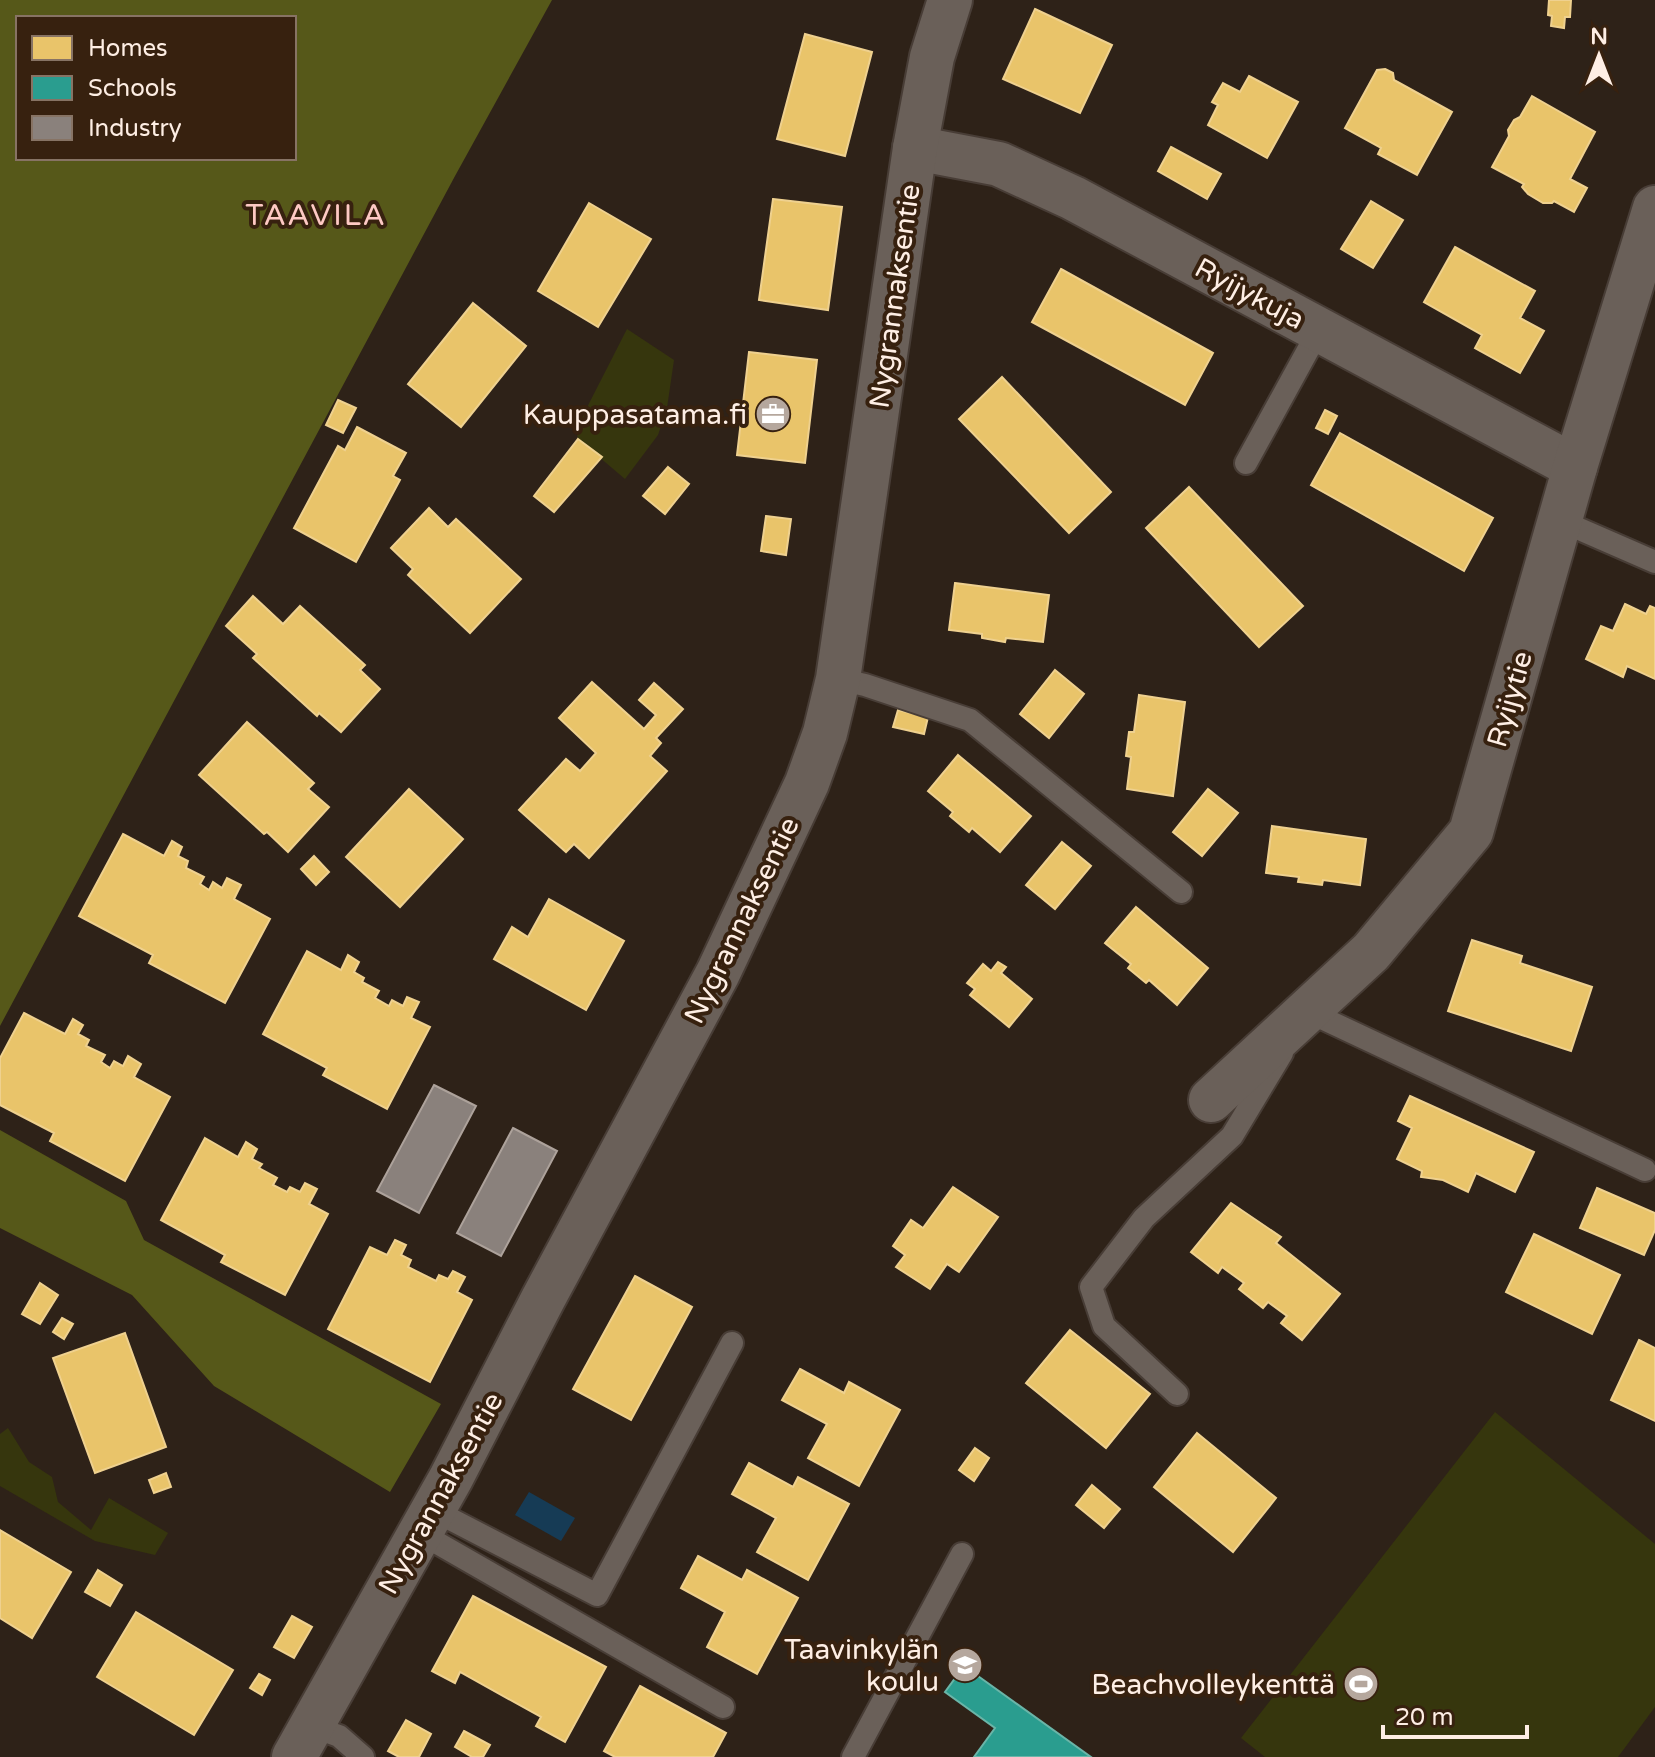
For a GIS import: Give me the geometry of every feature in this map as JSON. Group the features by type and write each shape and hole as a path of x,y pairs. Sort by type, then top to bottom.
{"street":[{"name":"Nygrannaksentie","path":"303,1741 426,1522 718,973 807,783 825,733 838,679 915,148 932,57 950,0"},
{"name":"Ryijykuja","path":"915,148 999,164 1073,198 1575,467"},
{"name":"Ryijytie","path":"1211,1100 1371,952 1471,832 1575,467 1654,216"}],"lane":[{"path":"1246,463 1319,330"},
{"path":"1561,521 1655,562"},
{"path":"838,679 970,720 1181,892"},
{"path":"1177,1394 1104,1326 1091,1287 1144,1218 1232,1136 1307,1011 1645,1170"},
{"path":"426,1522 597,1595 732,1343"},
{"path":"426,1522 723,1707"},
{"path":"853,1757 962,1554"},
{"path":"303,1741 339,1736 363,1757"}],"shaded area":[{"path":"0,0 552,0 0,1026"},
{"path":"627,329 674,360 667,408 658,435 625,479 578,439 576,429"},
{"path":"0,1130 126,1201 144,1240 441,1404 390,1492 214,1386 132,1295 0,1228"},
{"path":"1495,1412 1655,1544 1655,1707 1618,1757 1265,1757 1241,1738"},
{"path":"8,1428 29,1462 52,1477 58,1502 91,1530 109,1498 168,1533 155,1555 95,1541 0,1486 0,1434"}],"water":[{"path":"529,1492 575,1518 561,1541 515,1515"}],"building: Homes":[{"path":"1549,0 1571,0 1570,17 1565,17 1564,28 1551,26"},
{"path":"1035,9 1112,45 1080,113 1003,79"},
{"path":"805,34 872,52 845,156 777,139"},
{"path":"1385,69 1393,73 1394,80 1452,112 1417,175 1378,154 1381,148 1345,128 1377,70"},
{"path":"1249,76 1298,102 1267,158 1208,125 1218,105 1212,102 1223,83 1240,92"},
{"path":"1532,96 1595,132 1570,179 1587,188 1574,212 1554,201 1543,203 1528,194 1522,187 1524,184 1492,167 1509,136 1508,130"},
{"path":"1171,147 1221,174 1207,199 1158,171"},
{"path":"773,199 842,207 828,310 759,300"},
{"path":"1371,201 1403,220 1373,268 1341,249"},
{"path":"589,203 651,239 598,327 538,291"},
{"path":"1455,247 1535,291 1520,318 1544,331 1520,373 1475,348 1482,335 1424,302"},
{"path":"1061,269 1213,353 1185,405 1032,322"},
{"path":"473,303 526,346 461,427 408,384"},
{"path":"749,352 817,360 805,463 737,455"},
{"path":"1002,377 1111,492 1069,533 959,419"},
{"path":"338,400 356,408 343,433 326,425"},
{"path":"1325,410 1337,416 1328,434 1316,428"},
{"path":"357,427 406,453 393,476 400,480 356,562 294,528 338,446 345,450"},
{"path":"1340,433 1493,518 1464,571 1311,485"},
{"path":"578,439 602,457 554,512 534,496"},
{"path":"668,467 689,484 665,514 643,496"},
{"path":"1189,487 1303,606 1259,647 1146,528"},
{"path":"429,508 448,527 456,519 521,579 470,633 408,575 413,569 391,548"},
{"path":"766,516 791,519 786,555 761,551"},
{"path":"955,583 1049,595 1043,642 1006,638 1005,642 982,638 982,634 949,630"},
{"path":"253,596 283,624 300,606 365,665 360,670 380,689 341,732 319,713 317,716 253,658 257,654 226,626"},
{"path":"1625,604 1646,614 1650,606 1655,608 1655,679 1627,666 1623,677 1586,659 1601,626 1613,631"},
{"path":"1055,670 1084,694 1049,738 1020,714"},
{"path":"592,682 644,729 656,715 639,700 654,683 683,709 656,738 661,743 650,756 667,771 589,858 574,844 566,852 519,810 566,759 580,771 596,753 559,718"},
{"path":"1139,695 1185,702 1173,796 1127,789 1131,757 1126,756 1129,732 1134,732"},
{"path":"898,710 928,717 924,734 893,727"},
{"path":"247,722 314,783 308,789 329,807 288,852 199,775"},
{"path":"958,755 1031,816 1000,852 972,828 969,832 950,816 953,812 928,791"},
{"path":"409,789 463,839 400,907 346,857"},
{"path":"1208,789 1238,813 1202,856 1173,832"},
{"path":"1272,826 1366,839 1360,885 1323,880 1322,885 1298,882 1299,877 1266,873"},
{"path":"123,834 164,856 172,841 182,847 178,856 188,861 186,868 204,877 200,884 209,890 213,882 222,888 227,878 241,885 234,899 270,919 225,1003 149,963 153,955 79,916"},
{"path":"1062,842 1091,866 1055,909 1026,885"},
{"path":"314,856 329,872 316,885 301,869"},
{"path":"549,899 624,941 586,1010 494,959 512,927 528,937"},
{"path":"1136,907 1208,968 1177,1005 1149,980 1146,983 1128,968 1131,964 1105,943"},
{"path":"1472,940 1522,956 1520,963 1592,987 1571,1051 1448,1011"},
{"path":"307,951 341,970 348,955 359,962 354,972 364,978 362,982 379,991 375,998 389,1006 392,1000 403,1006 407,997 419,1002 411,1018 430,1027 387,1109 323,1075 327,1068 263,1034"},
{"path":"998,962 1006,967 1001,973 1032,999 1009,1027 970,995 975,989 967,983 983,964 991,971"},
{"path":"24,1013 65,1034 73,1019 83,1025 78,1034 89,1040 86,1046 105,1055 101,1062 110,1068 114,1061 123,1066 128,1056 141,1064 134,1077 170,1097 125,1181 50,1141 54,1133 0,1105 0,1058"},
{"path":"1410,1096 1534,1152 1515,1192 1476,1173 1468,1192 1443,1180 1421,1177 1422,1171 1397,1159 1412,1128 1398,1121"},
{"path":"205,1138 238,1157 246,1142 257,1149 252,1159 262,1164 259,1168 277,1178 273,1185 287,1192 290,1187 300,1192 305,1183 317,1189 309,1204 328,1214 285,1295 221,1262 225,1255 161,1220"},
{"path":"953,1187 998,1217 959,1272 947,1264 930,1289 896,1267 905,1255 893,1246 911,1220 923,1228"},
{"path":"1597,1188 1655,1213 1655,1230 1644,1255 1580,1228"},
{"path":"1231,1203 1281,1237 1276,1243 1340,1294 1302,1340 1281,1323 1287,1316 1268,1302 1263,1308 1239,1289 1244,1283 1222,1267 1218,1273 1191,1252"},
{"path":"1534,1234 1620,1275 1592,1334 1506,1292"},
{"path":"395,1240 406,1245 401,1255 411,1260 408,1267 436,1281 439,1275 448,1279 453,1271 465,1277 457,1292 472,1300 430,1382 328,1329 370,1247 387,1255"},
{"path":"635,1276 692,1307 631,1420 573,1389"},
{"path":"40,1283 58,1295 40,1324 22,1314"},
{"path":"62,1318 73,1324 64,1339 53,1332"},
{"path":"1070,1330 1150,1394 1106,1448 1026,1383"},
{"path":"125,1333 166,1447 95,1473 53,1358"},
{"path":"1639,1340 1655,1348 1655,1421 1611,1400"},
{"path":"800,1369 844,1393 849,1382 900,1410 859,1486 808,1458 827,1424 782,1400"},
{"path":"1197,1433 1276,1498 1233,1552 1154,1487"},
{"path":"975,1448 989,1458 974,1481 959,1470"},
{"path":"749,1463 793,1487 798,1477 849,1504 808,1580 757,1552 776,1518 732,1494"},
{"path":"166,1473 171,1487 154,1493 149,1480"},
{"path":"1092,1485 1120,1509 1104,1528 1076,1505"},
{"path":"0,1530 71,1572 32,1638 0,1618"},
{"path":"698,1556 742,1580 747,1570 798,1598 757,1674 707,1647 725,1612 681,1588"},
{"path":"98,1570 122,1585 110,1606 85,1592"},
{"path":"473,1596 606,1667 565,1742 536,1726 541,1717 460,1672 455,1683 432,1671"},
{"path":"136,1612 233,1670 194,1735 97,1677"},
{"path":"292,1616 312,1627 294,1658 274,1647"},
{"path":"259,1674 270,1680 262,1695 250,1688"},
{"path":"640,1686 726,1733 713,1757 615,1757 604,1751"},
{"path":"406,1720 431,1734 419,1757 399,1757 388,1751"},
{"path":"464,1731 490,1745 483,1757 472,1757 455,1747"}],"building: Schools":[{"path":"964,1666 1091,1757 974,1757 995,1728 945,1692"}],"building: Industry":[{"path":"434,1085 476,1106 419,1213 377,1191"},
{"path":"513,1128 557,1151 501,1256 457,1233"}],"place":[{"name":"Kauppasatama.fi","path":"773,414"},
{"name":"Taavinkylän koulu","path":"965,1665"},
{"name":"Beachvolleykenttä","path":"1361,1684"}],"district":[{"name":"TAAVILA","path":"316,215"}]}
